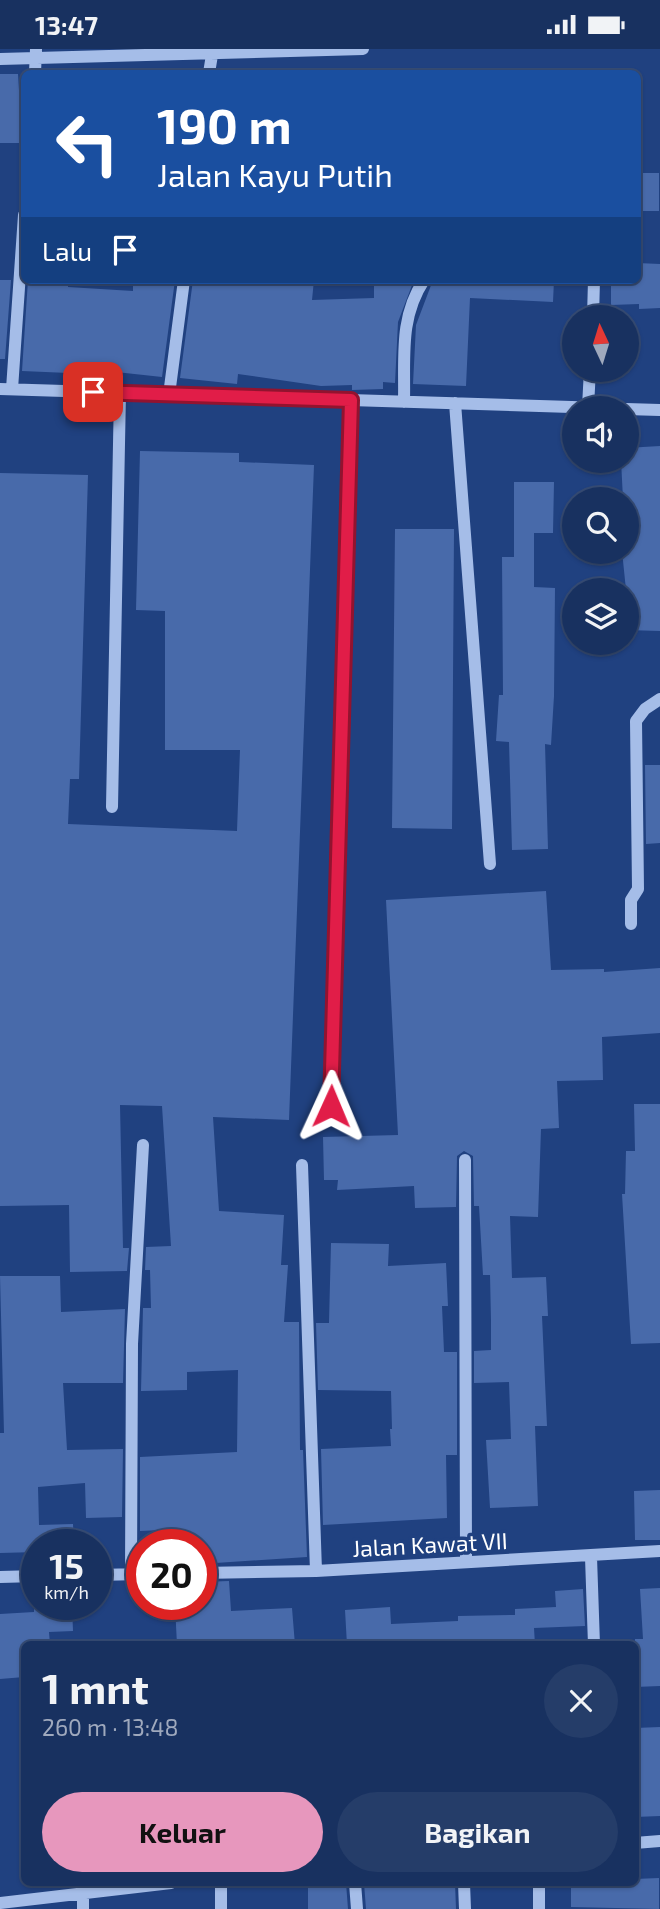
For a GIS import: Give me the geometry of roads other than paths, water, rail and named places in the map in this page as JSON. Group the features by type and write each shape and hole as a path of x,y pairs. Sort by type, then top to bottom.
{"street":[{"path":"0,59 36,54 185,52 212,55 363,49"},
{"path":"210,70 212,55"},
{"path":"21,244 6,389 562,406"},
{"path":"169,395 183,284"},
{"path":"404,401 406,316 412,297 421,284"},
{"path":"593,305 594,284"},
{"path":"112,807 120,393"},
{"path":"331,1106 351,400"},
{"path":"455,403 490,864"},
{"path":"639,409 660,410"},
{"path":"631,924 631,900 638,884 636,721 645,709 660,699"},
{"path":"135,1529 132,1344 143,1145"},
{"path":"465,1160 466,1562"},
{"path":"302,1164 316,1571"},
{"name":"Jalan Kawat VII","path":"217,1573 316,1571 660,1551"},
{"path":"591,1557 594,1641"},
{"path":"0,1577 21,1576"},
{"path":"639,1843 660,1841"},
{"path":"0,1903 145,1886"},
{"path":"221,1886 221,1909"},
{"path":"355,1886 357,1909"},
{"path":"464,1886 465,1909"},
{"path":"539,1886 539,1909"},
{"path":"83,1893 83,1909"}]}
